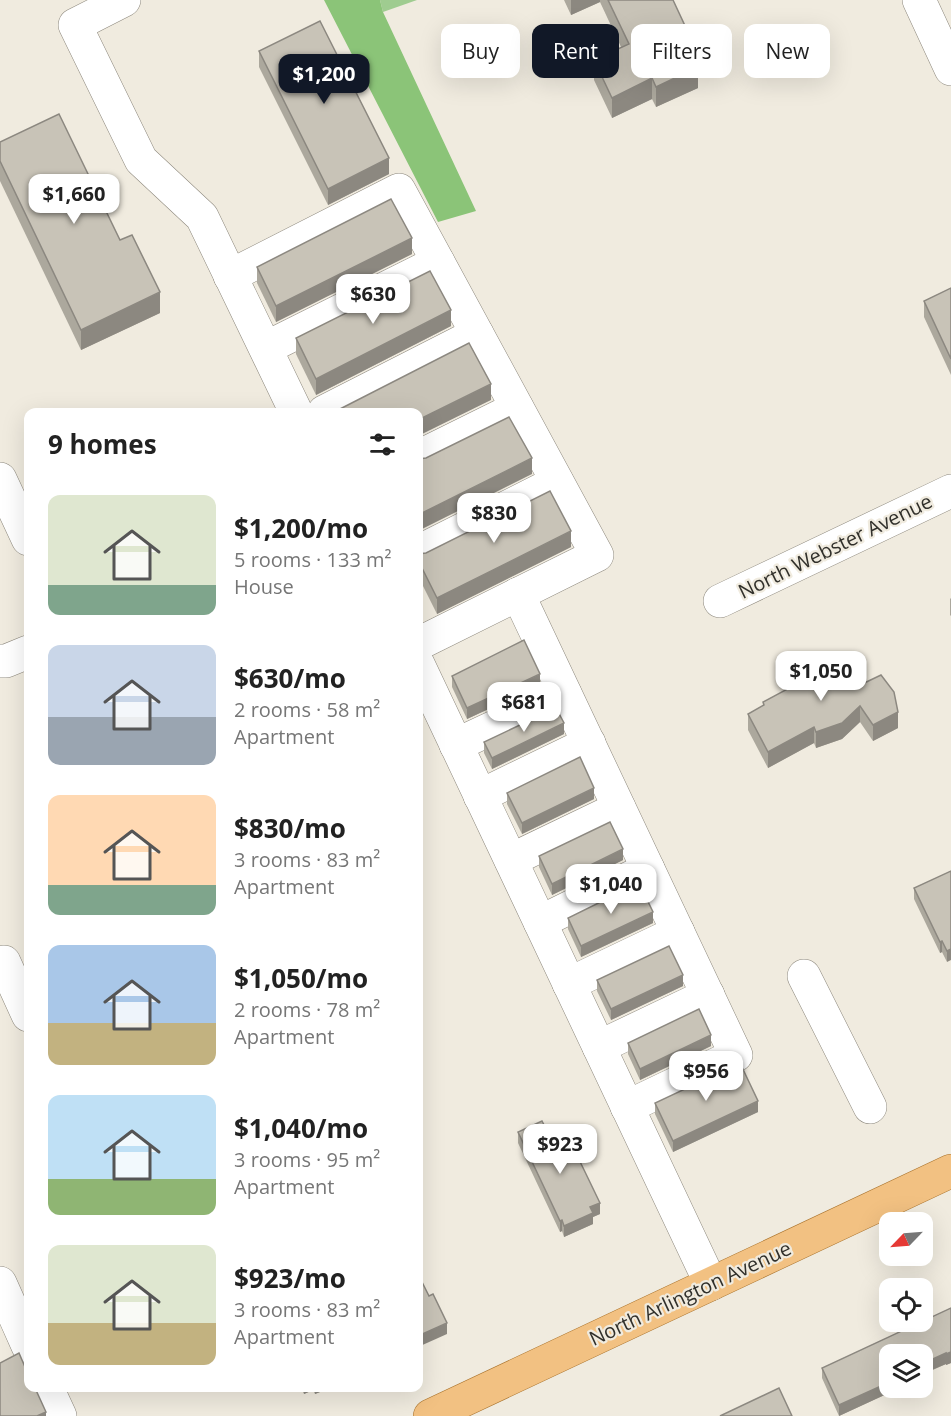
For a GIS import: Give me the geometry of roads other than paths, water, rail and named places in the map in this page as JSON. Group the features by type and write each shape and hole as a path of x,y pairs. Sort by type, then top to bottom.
{"main road":[{"name":"North Arlington Avenue","path":"430,1416 951,1171"}],"street":[{"path":"124,0 75,25 141,160 202,217 294,408"},
{"path":"919,0 951,69"},
{"path":"230,276 399,190 597,555 423,642"},
{"path":"266,348 438,262"},
{"path":"332,408 477,334"},
{"path":"423,455 517,408"},
{"path":"0,479 24,530"},
{"path":"423,549 557,482"},
{"name":"North Webster Avenue","path":"720,601 951,491"},
{"path":"518,594 736,1055 627,1107"},
{"path":"0,661 24,654"},
{"path":"423,675 711,1284"},
{"path":"456,745 565,694"},
{"path":"480,796 589,743"},
{"path":"511,860 619,808"},
{"path":"540,922 648,869"},
{"path":"569,984 678,932"},
{"path":"0,964 4,962 24,1006"},
{"path":"804,976 870,1107"},
{"path":"599,1047 708,995"},
{"path":"9,1295 24,1335"},
{"path":"49,1392 60,1416"}]}
